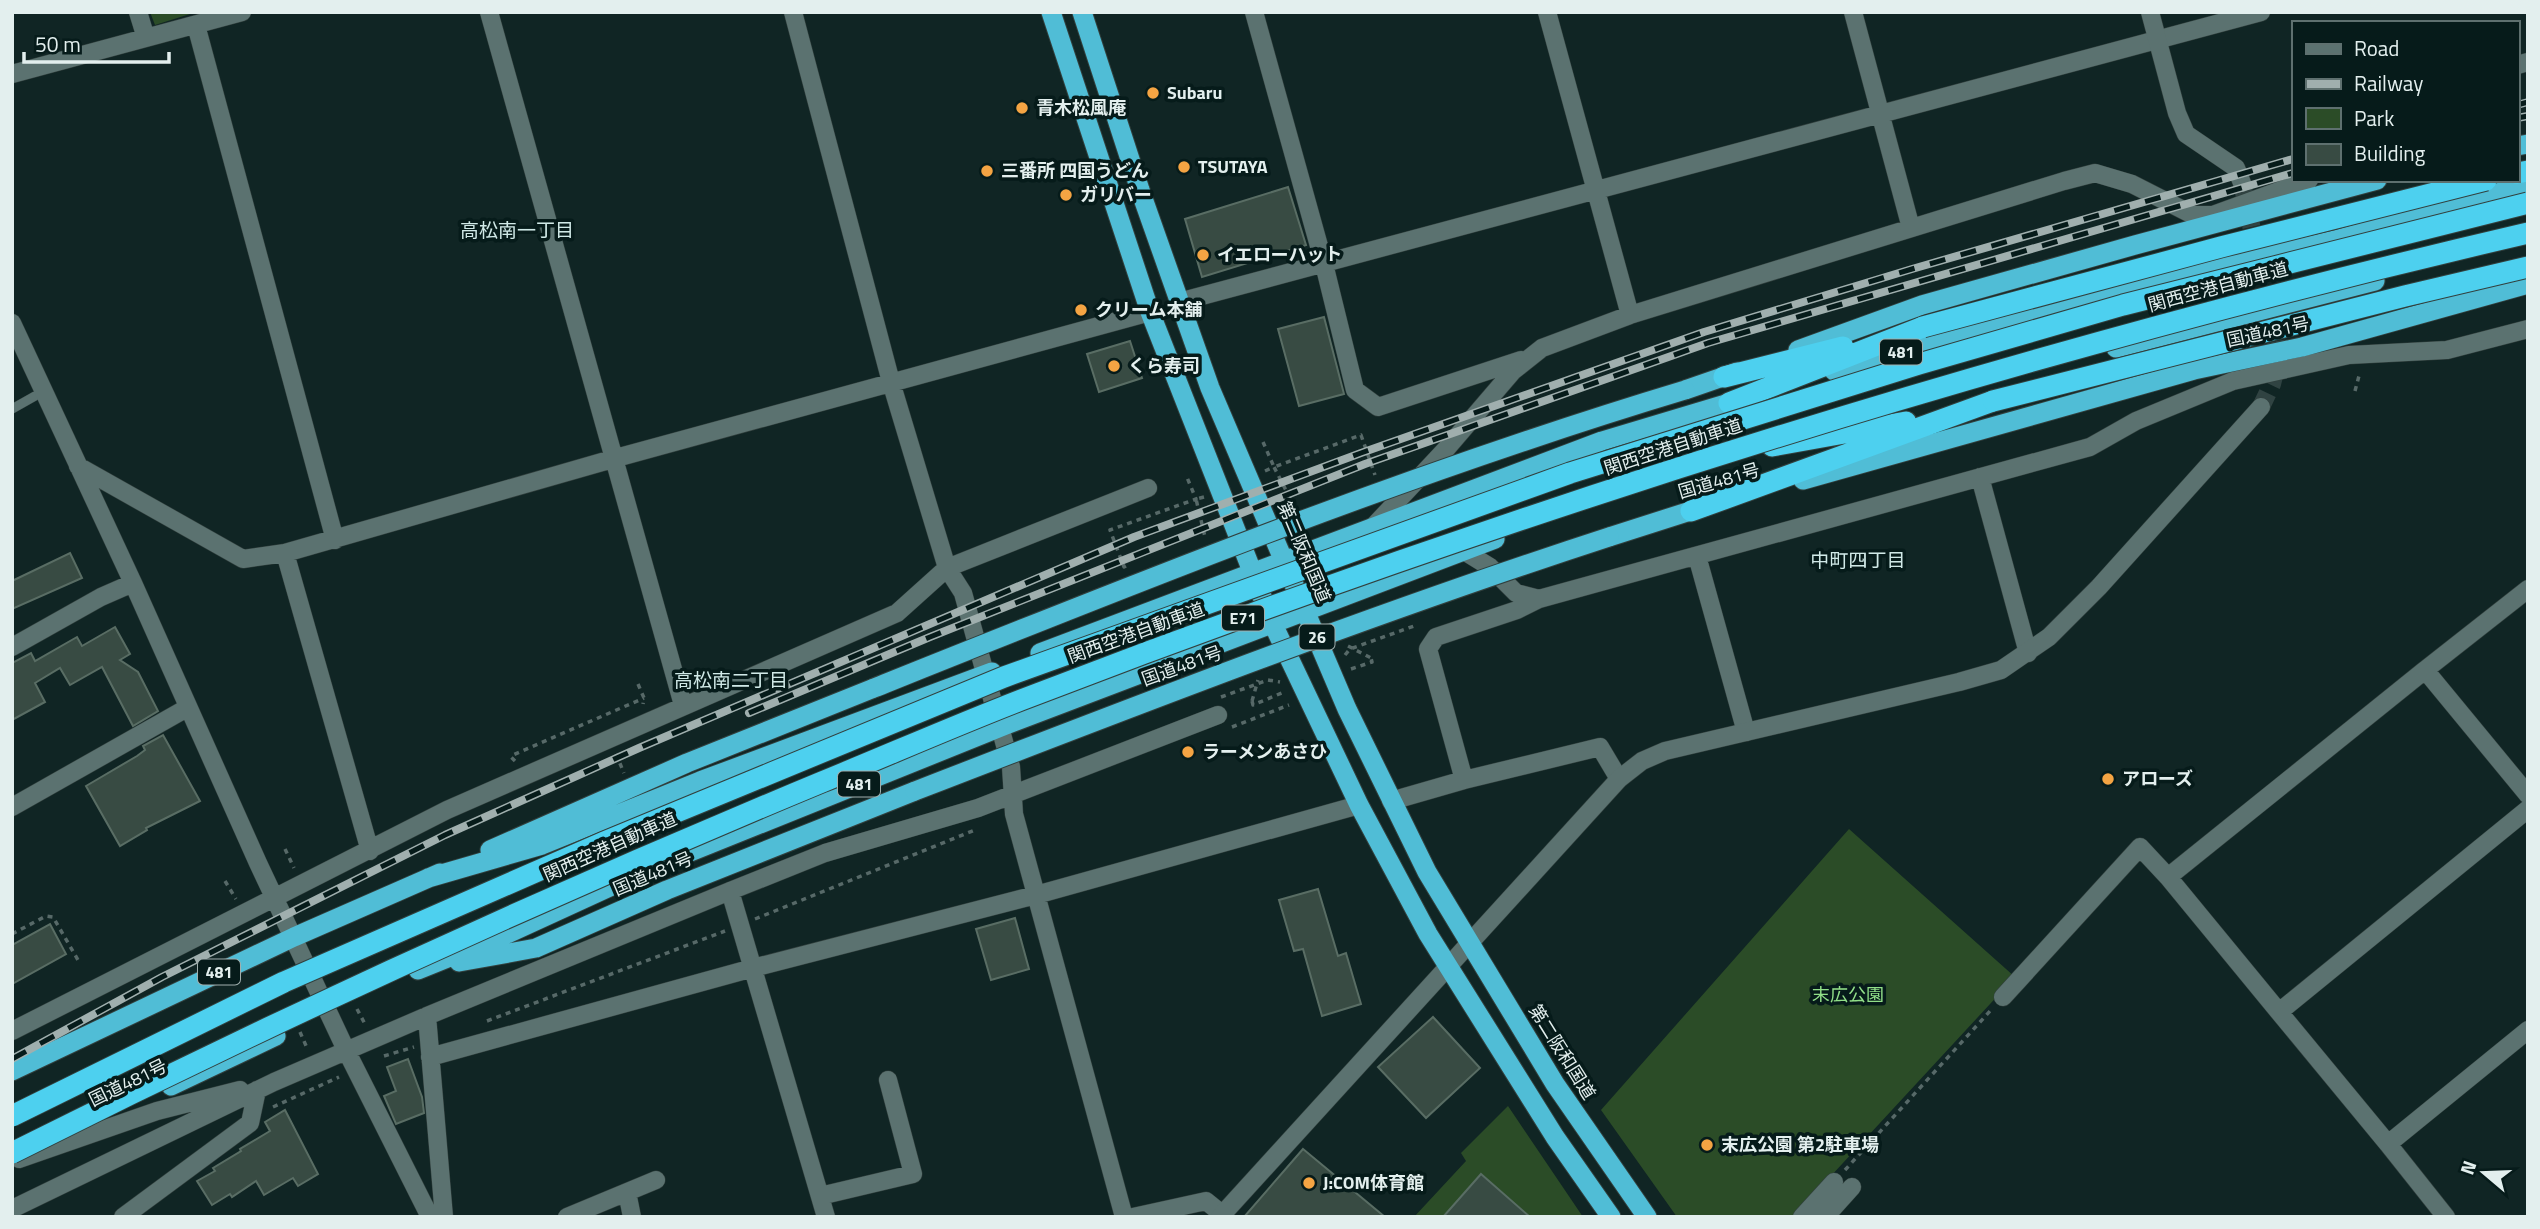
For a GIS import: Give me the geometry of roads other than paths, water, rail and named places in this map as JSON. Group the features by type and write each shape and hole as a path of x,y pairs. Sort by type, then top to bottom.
{"highway":[{"name":"26","path":"1051,12 1150,312 1272,622 1359,805 1448,968 1555,1137 1611,1217"},
{"name":"第二阪和国道","path":"1082,12 1210,388 1348,709 1391,801 1427,872 1555,1084 1647,1217"},
{"name":"481","path":"12,1071 294,937 687,763 1315,515 1572,424 1724,377 1922,305 2370,182"},
{"path":"1724,377 2478,182"},
{"name":"481","path":"428,878 542,845 700,781 1602,441 1874,359 2200,271 2339,239 2528,183"},
{"name":"関西空港自動車道","path":"12,1116 284,982 617,837 1004,677 1570,473 1841,388 2123,305 2528,203"},
{"name":"関西空港自動車道","path":"14,1158 273,1024 657,850 1017,701 1187,638 1530,517 1922,394 2199,314 2528,233"},
{"name":"481","path":"418,970 507,934 653,867 1000,728 1568,510 1969,387 2528,242"},
{"path":"1768,447 1893,425 2528,267"},
{"name":"国道481号","path":"14,1158 418,970 536,948 667,890 915,791 1142,702 1359,623 1691,511 2181,373 2302,347 2528,284"},
{"path":"1729,403 1923,327"},
{"path":"1691,511 1993,401"}],"street":[{"path":"138,12 146,38"},
{"path":"12,74 242,12"},
{"path":"489,12 684,705"},
{"path":"793,12 891,382 947,568 963,593 1011,767 1014,814 1124,1217"},
{"path":"1254,12 1324,264 1354,390 1378,407 1532,357"},
{"path":"1547,12 1630,315"},
{"path":"1853,12 1911,228"},
{"path":"2150,12 2176,113 2186,134 2236,168 2242,183"},
{"path":"1179,302 2261,12"},
{"path":"196,25 335,540"},
{"path":"1372,528 1447,448 1513,371 1542,348 1630,315 2095,173 2132,184 2193,215 2213,215 2304,182"},
{"path":"78,466 243,559 285,553 616,458 1150,312"},
{"path":"12,323 346,1050 430,1217"},
{"path":"1464,780 1428,649 1436,637 1517,610 1539,599 2090,447 2136,421 2233,382 2349,355 2447,350 2528,329"},
{"path":"1133,1217 1206,1201 1221,1215 1619,779 1642,761 1665,751 2001,670 2049,637 2099,587 2261,407"},
{"path":"1980,477 2028,653"},
{"path":"12,1031 447,810 897,612 947,568 1148,488"},
{"path":"1464,551 1490,567 1516,593 1539,599"},
{"path":"285,553 370,851"},
{"path":"1697,556 1746,732"},
{"path":"12,647 101,597 133,583"},
{"path":"2168,877 2528,589"},
{"path":"2425,670 2528,795"},
{"path":"12,807 187,708"},
{"path":"12,1209 257,1090 346,1050 730,891 825,853 978,808 1221,723"},
{"path":"1391,801 1600,747 1619,779"},
{"path":"429,1050 1036,895 1359,805"},
{"path":"2279,1012 2528,809"},
{"path":"2003,997 2140,847 2168,877 2446,1217"},
{"path":"730,891 826,1217"},
{"path":"427,1016 444,1217"},
{"path":"2388,1144 2528,1030"},
{"path":"820,1196 913,1174 888,1080"},
{"path":"14,1158 157,1111 274,1082"},
{"path":"123,1217 250,1123 257,1090"},
{"path":"567,1217 656,1180"},
{"path":"1802,1217 1834,1182"},
{"path":"1825,1217 1852,1187"},
{"path":"627,1192 632,1217"}],"lane":[{"path":"12,409 35,396"}],"tunnel":[{"path":"2242,183 2279,356 2272,384 2261,407"}],"railway":[{"path":"2519,104 2528,102"},
{"path":"2519,118 2528,116"},
{"path":"12,1059 162,977 445,835 639,748 1134,537 1361,453 1704,332 2292,159"},
{"path":"749,713 930,637 1365,464 1708,343 2292,173"}],"place":[{"name":"Subaru","path":"1153,93"},
{"name":"青木松風庵","path":"1022,108"},
{"name":"TSUTAYA","path":"1184,167"},
{"name":"三番所 四国うどん","path":"987,171"},
{"name":"ガリバー","path":"1066,195"},
{"name":"イエローハット","path":"1203,255"},
{"name":"クリーム本舗","path":"1081,310"},
{"name":"くら寿司","path":"1114,366"},
{"name":"ラーメンあさひ","path":"1188,752"},
{"name":"アローズ","path":"2108,779"},
{"name":"末広公園 第2駐車場","path":"1707,1145"},
{"name":"J:COM体育館","path":"1309,1183"}],"district":[{"name":"高松南一丁目","path":"517,230"},
{"name":"中町四丁目","path":"1858,560"},
{"name":"高松南二丁目","path":"731,680"}],"park label":[{"name":"末広公園","path":"1848,995"}]}
